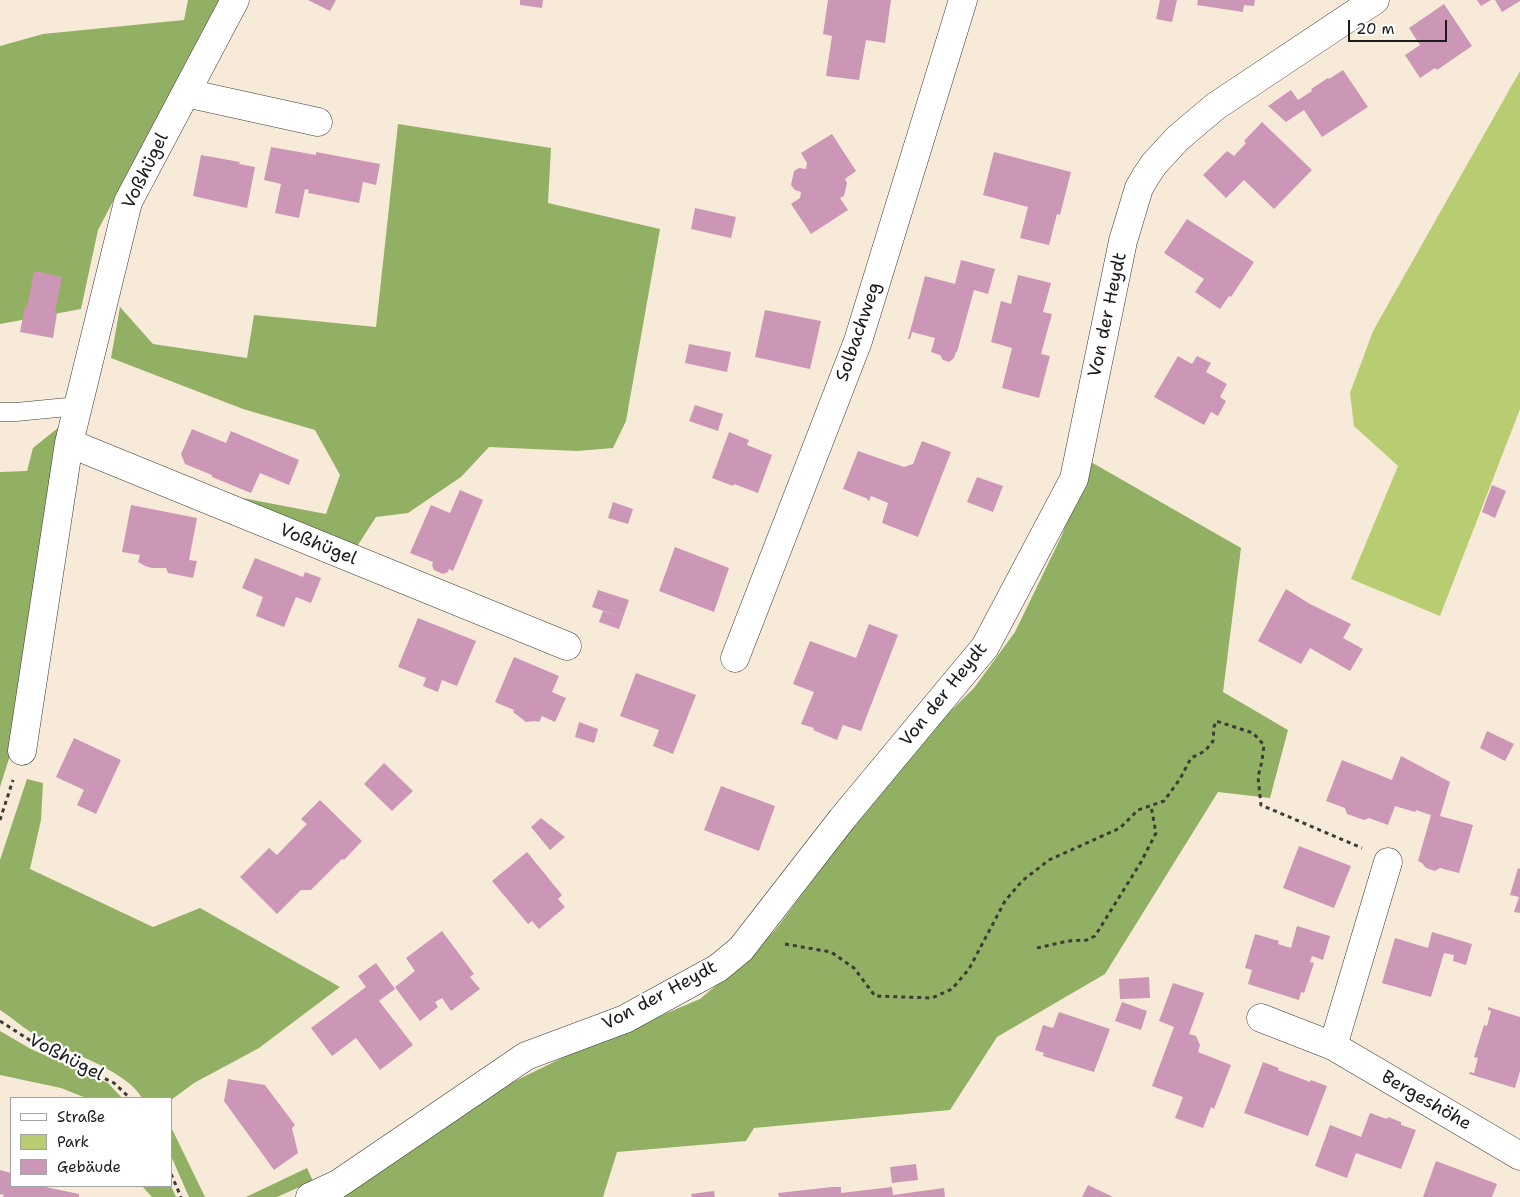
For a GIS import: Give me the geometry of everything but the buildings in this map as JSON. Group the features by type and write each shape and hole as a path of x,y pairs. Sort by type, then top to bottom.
{"street":[{"name":"Voßhügel","path":"22,751 69,443 128,202 235,0"},
{"name":"Solbachweg","path":"735,658 858,341 963,0"},
{"name":"Von der Heydt","path":"310,1197 338,1184 526,1056 625,1019 718,968 741,949 842,820 985,647 1074,478 1123,240 1139,188 1154,164 1178,138 1216,106 1375,0"},
{"path":"186,93 318,122"},
{"name":"Voßhügel","path":"69,443 567,646"},
{"path":"1333,1046 1388,862"},
{"name":"Bergeshöhe","path":"1261,1018 1333,1046 1520,1156"}],"lane":[{"path":"0,412 78,406"}],"path":[{"path":"750,938 831,952 854,968 875,996 932,998 952,990 969,969 1006,901 1022,881 1049,860 1120,828 1138,810 1164,801 1180,779 1191,758 1205,751 1213,741 1216,721 1253,733 1264,745 1258,777 1261,805 1358,846 1388,862"},
{"path":"0,820 22,751"},
{"path":"1038,948 1068,941 1087,940 1095,936 1141,862 1156,833 1151,806"},
{"name":"Voßhügel","path":"0,1021 45,1050 114,1083 129,1097"},
{"path":"172,1176 181,1197"}],"green space":[{"path":"188,0 224,0 205,37 167,99 98,230 81,309 0,324 0,46 43,34 184,20"},
{"path":"1520,71 1520,409 1440,616 1351,579 1398,466 1354,426 1350,393 1373,331"},
{"path":"398,124 551,148 548,203 660,229 626,421 613,448 577,451 489,447 461,477 408,513 376,517 356,548 232,496 326,514 340,475 315,430 243,409 111,358 120,307 153,344 247,358 254,315 376,327"},
{"path":"64,423 13,746 0,787 0,472 27,471 33,448"},
{"path":"1091,462 1241,548 1223,692 1288,730 1270,798 1218,792 1105,974 997,1037 950,1110 754,1128 746,1141 617,1152 603,1197 341,1197 509,1084 570,1054 700,999 751,956 776,929 834,852 870,795 922,739 974,688 1015,632 1062,535 1081,482"},
{"path":"27,779 43,783 41,820 30,869 153,927 200,908 340,987 259,1048 194,1083 172,1099 172,1097 141,1097 134,1088 108,1069 32,1033 0,1010 0,860"},
{"path":"0,1031 31,1049 108,1083 121,1097 84,1097 61,1088 0,1075"},
{"path":"172,1129 205,1197 189,1197 172,1158"},
{"path":"307,1168 313,1181 277,1197 246,1197"},
{"path":"143,1187 171,1187 176,1197 152,1197"}]}
